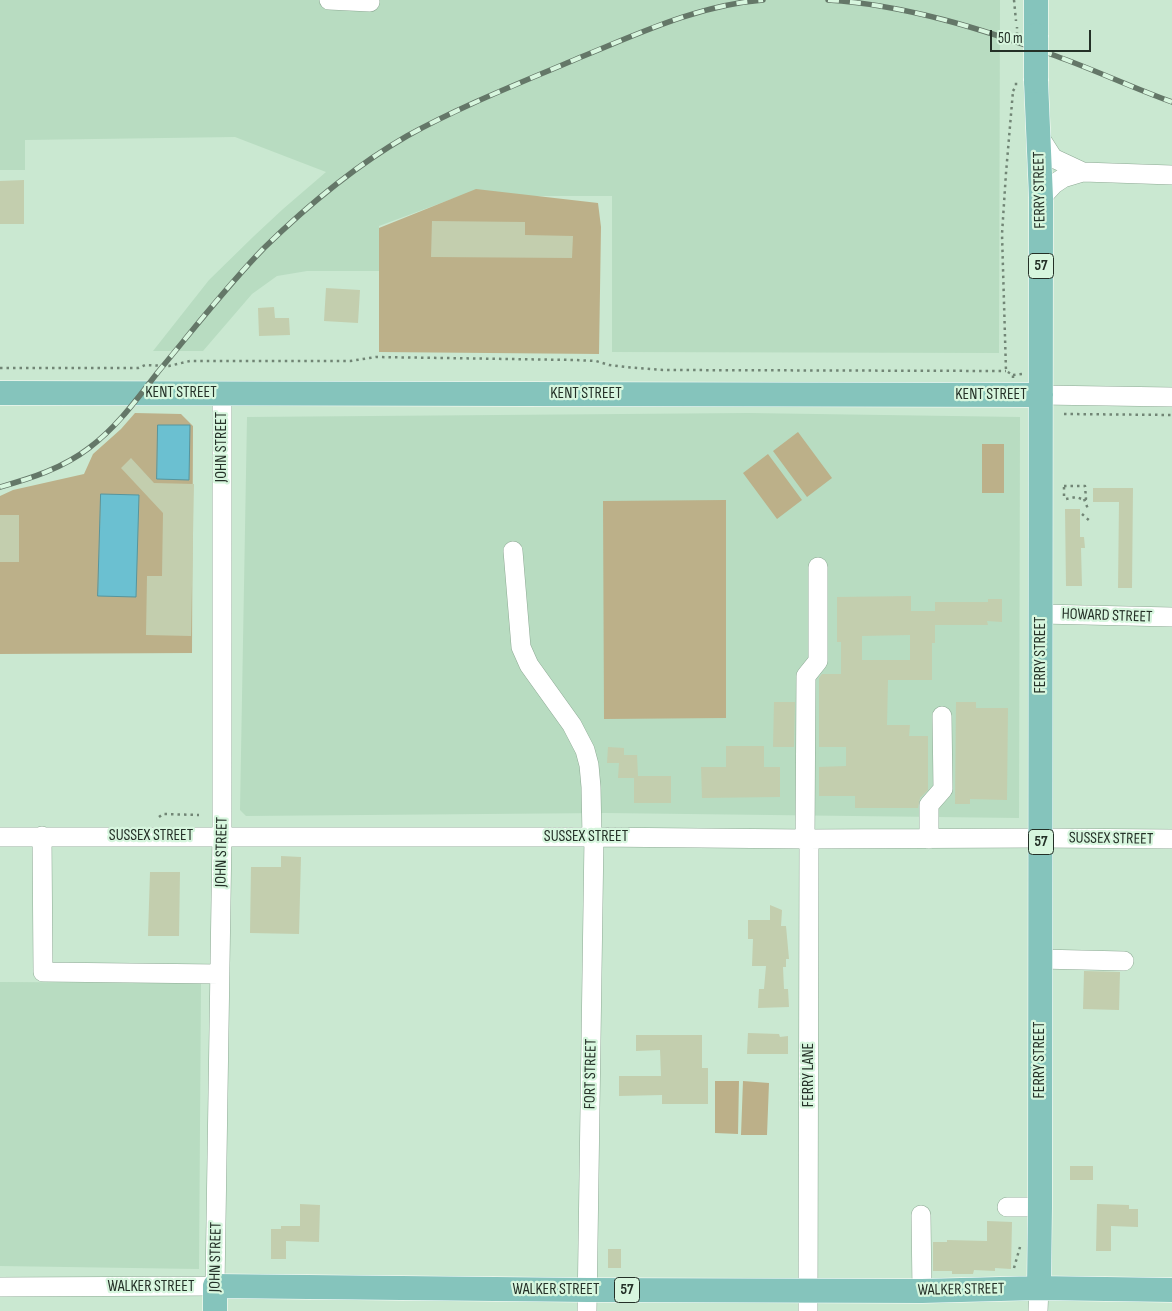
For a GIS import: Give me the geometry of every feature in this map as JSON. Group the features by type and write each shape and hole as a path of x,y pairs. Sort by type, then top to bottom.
{"main road":[{"name":"FERRY STREET","path":"1036,0 1026,31 1036,81 1041,198 1040,1207 1038,1300"},
{"name":"KENT STREET","path":"0,392 1042,395"},
{"name":"WALKER STREET","path":"215,1286 587,1300 808,1300 922,1291 1038,1300 1172,1290"},
{"name":"JOHN STREET","path":"215,1286 215,1311"}],"street":[{"path":"329,0 370,2"},
{"path":"1039,136 1054,158 1083,172"},
{"path":"1041,198 1054,184 1063,178 1083,172 1172,175"},
{"name":"JOHN STREET","path":"215,1286 222,836 222,393"},
{"name":"KENT STREET","path":"1042,395 1172,397"},
{"name":"FORT STREET","path":"513,551 521,647 529,665 572,725 585,750 589,765 593,837 587,1300"},
{"name":"FERRY LANE","path":"808,1300 806,676 818,660 818,567"},
{"name":"HOWARD STREET","path":"1041,614 1172,618"},
{"path":"929,839 928,805 943,789 942,716"},
{"path":"42,836 43,972 220,974"},
{"name":"SUSSEX STREET","path":"0,837 1041,838 1172,840"},
{"path":"1040,959 1124,961"},
{"path":"1007,1207 1040,1207"},
{"path":"921,1215 922,1291"},
{"name":"WALKER STREET","path":"0,1287 215,1286"}],"path":[{"path":"1014,0 1026,31"},
{"path":"1006,371 1002,234 1013,91"},
{"path":"0,368 138,368 145,365 170,366 190,361 350,361 376,357 575,360 663,370 1006,371 1013,375 1023,374"},
{"path":"1013,375 1013,381"},
{"path":"1064,414 1172,415"},
{"path":"1084,499 1076,497 1066,499 1064,497 1064,486 1085,486 1086,499 1084,499 1084,502 1088,509"},
{"path":"1082,514 1091,522"},
{"path":"159,817 163,814 199,815"}],"shaded area":[{"path":"0,0 1000,0 999,353 612,352 612,196 460,196 379,226 379,271 307,271 277,276 252,294 203,351 153,351 209,280 283,209 326,172 235,137 25,140 25,170 0,170"},
{"path":"476,189 598,203 601,227 599,354 379,352 379,228"},
{"path":"135,413 181,414 193,426 192,653 0,654 0,496 13,490 84,474 93,454 121,429"},
{"path":"748,413 1020,417 1019,818 605,813 246,816 240,810 247,417"},
{"path":"798,432 832,478 807,497 773,451"},
{"path":"982,444 1004,444 1004,493 982,493"},
{"path":"768,454 802,500 777,519 743,473"},
{"path":"726,500 726,718 604,719 603,501"},
{"path":"0,982 201,983 199,1269 0,1266"},
{"path":"715,1081 739,1081 738,1134 715,1133"},
{"path":"743,1081 769,1083 767,1135 741,1135"}],"water":[{"path":"158,425 190,425 189,480 157,479"},
{"path":"101,494 139,495 136,597 98,596"}],"building":[{"path":"24,180 24,224 0,224 0,181"},
{"path":"432,221 525,222 525,235 573,236 572,258 431,257"},
{"path":"326,288 360,290 358,323 324,321"},
{"path":"274,307 275,318 289,318 290,335 259,336 258,308"},
{"path":"131,458 154,483 194,484 191,636 146,635 147,576 162,576 163,513 121,468"},
{"path":"1093,488 1133,488 1132,588 1118,588 1119,502 1093,502"},
{"path":"1065,509 1080,509 1080,537 1084,537 1085,548 1081,548 1082,586 1066,586"},
{"path":"0,515 19,515 19,562 0,562"},
{"path":"911,596 911,611 935,611 935,602 988,602 988,599 1002,599 1002,622 987,621 988,625 935,625 935,643 932,643 932,680 888,680 887,725 910,725 909,736 928,736 928,790 920,798 918,808 855,808 855,796 819,796 819,767 846,766 846,747 819,747 819,678 822,674 841,674 841,642 837,642 837,597","holes":["910,635 910,660 862,660 862,636"]},
{"path":"774,702 795,702 794,747 773,747"},
{"path":"956,702 976,702 976,708 1008,708 1007,800 970,799 970,804 955,804"},
{"path":"726,746 764,746 764,767 780,767 780,797 702,798 701,767 726,767"},
{"path":"608,747 624,748 624,755 637,755 638,776 671,776 671,803 634,803 634,778 618,778 619,763 607,763"},
{"path":"281,856 301,857 299,934 250,933 251,867 281,867"},
{"path":"150,872 180,872 179,936 148,936"},
{"path":"770,905 782,910 781,926 786,926 789,959 786,959 786,967 783,967 784,989 788,989 789,1007 758,1008 759,989 764,989 766,966 752,966 753,939 748,939 748,920 770,920"},
{"path":"1084,971 1120,972 1119,1010 1083,1009"},
{"path":"748,1033 779,1034 780,1037 788,1036 788,1054 747,1054"},
{"path":"636,1035 702,1035 702,1068 708,1068 708,1104 662,1104 662,1095 619,1096 619,1076 661,1076 660,1050 636,1051"},
{"path":"1070,1166 1093,1166 1093,1180 1070,1180"},
{"path":"300,1204 320,1205 319,1242 286,1241 286,1259 271,1259 271,1229 281,1229 281,1226 300,1226"},
{"path":"1097,1204 1129,1205 1129,1209 1138,1209 1138,1227 1111,1226 1111,1251 1096,1251"},
{"path":"987,1221 1012,1222 1011,1269 995,1268 995,1271 974,1270 973,1274 952,1274 952,1271 933,1271 933,1242 947,1242 947,1240 987,1241"},
{"path":"608,1249 621,1249 621,1268 608,1268"}],"railway":[{"path":"0,487 58,467 79,455 99,440 126,412 236,278 264,248 297,217 369,160 407,136 471,104 581,57 670,21 716,8 763,0"},
{"path":"828,0 886,7 972,28 1071,61 1172,102"}]}
